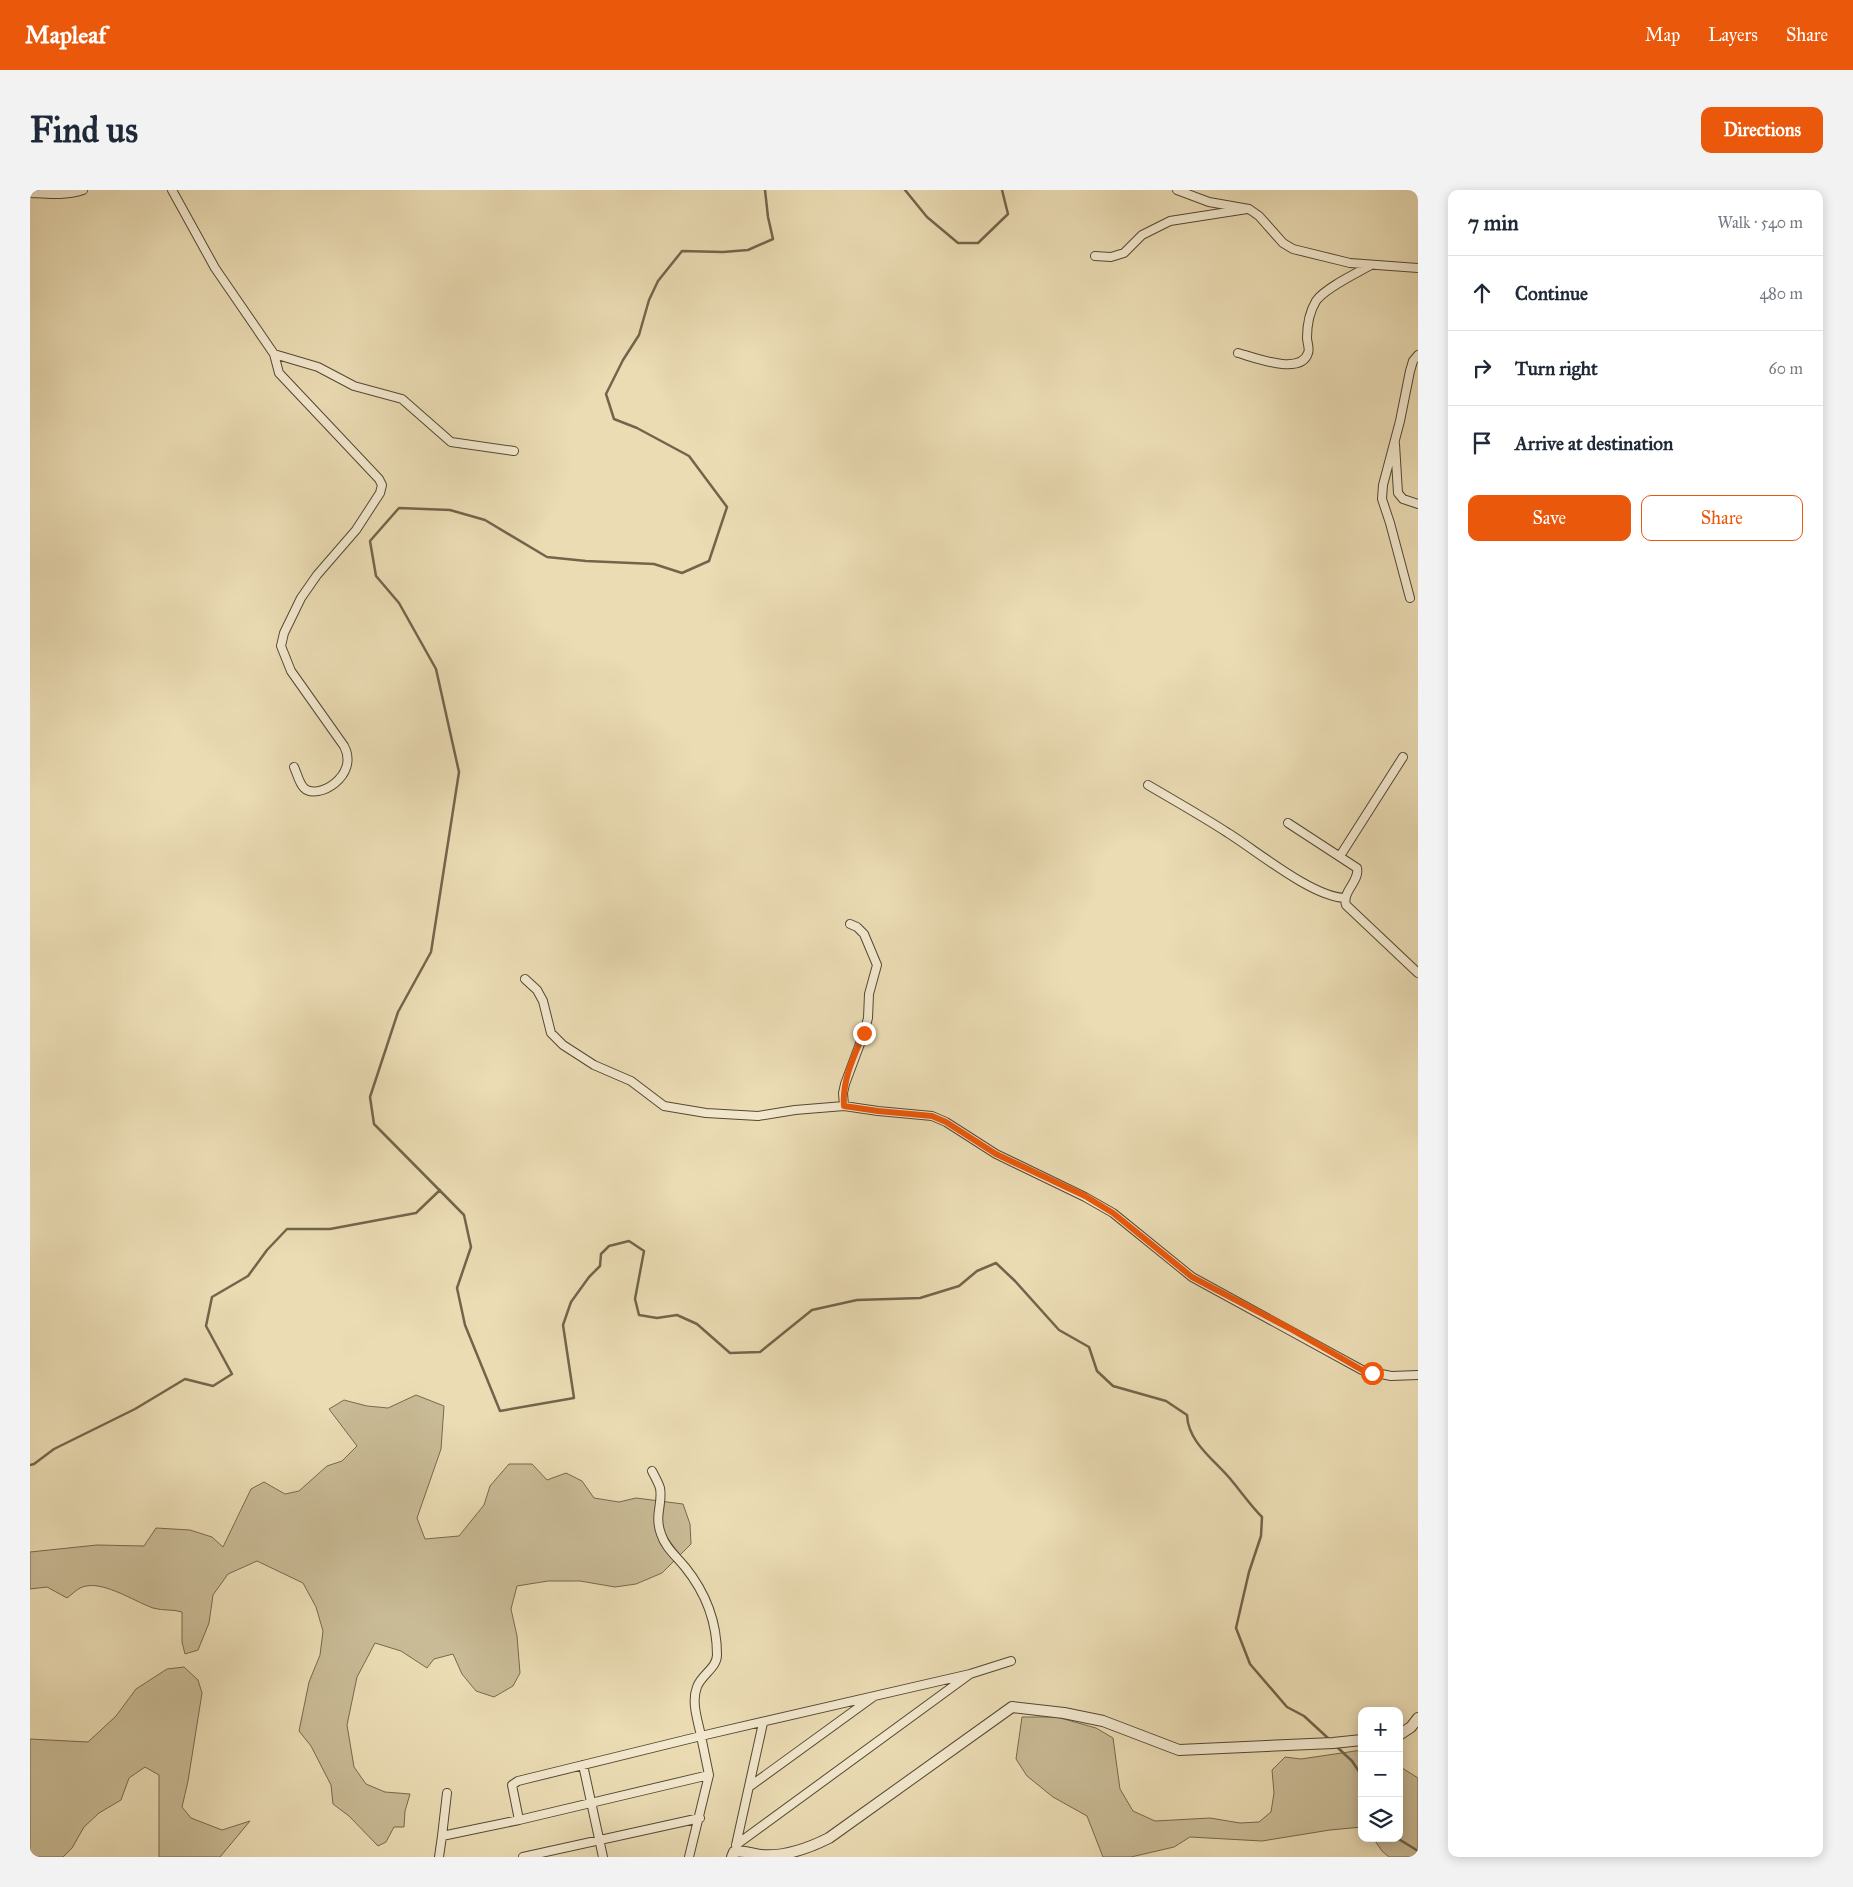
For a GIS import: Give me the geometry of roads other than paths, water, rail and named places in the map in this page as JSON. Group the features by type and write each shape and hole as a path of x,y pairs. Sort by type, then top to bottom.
{"street":[{"path":"30,193 56,195 83,190"},
{"path":"172,190 215,268 274,354 279,373 379,479 382,485 380,493 356,530 317,575 301,598 284,633 281,646 291,671 344,746 349,758 348,765 345,773 334,785 317,791 303,788 294,767"},
{"path":"1177,190 1209,202 1249,209 1259,216 1287,246 1350,263 1418,268"},
{"path":"1096,256 1111,257 1124,253 1142,235 1170,221 1249,209"},
{"path":"1238,353 1278,364 1292,365 1304,359 1308,353 1307,336 1310,314 1317,299 1341,282 1371,265"},
{"path":"274,354 318,367 354,386 402,398 451,442 514,451"},
{"path":"1410,598 1382,499 1382,485 1395,440 1410,371 1413,361 1418,356"},
{"path":"1395,440 1398,493 1403,499 1418,504"},
{"path":"1340,856 1403,757"},
{"path":"1148,785 1227,832 1288,874 1327,895 1345,898"},
{"path":"1288,823 1357,868 1358,872 1345,898 1348,907 1418,973"},
{"path":"844,1106 843,1093 845,1084 864,1033 868,1018 869,994 877,965 864,934 857,927 850,924"},
{"path":"525,979 537,990 544,1001 551,1033 563,1045 594,1064 631,1081 664,1106 706,1113 758,1116 795,1110 844,1106 932,1116 946,1122 996,1154 1085,1196 1113,1213 1192,1277 1289,1328 1362,1370 1391,1376 1418,1375"},
{"path":"652,1471 660,1489 657,1518 661,1534 666,1545 692,1576 708,1602 713,1621 716,1659 713,1666 701,1679 695,1705 709,1775 689,1857"},
{"path":"519,1820 512,1785 518,1781 701,1736 970,1674 1011,1662"},
{"path":"734,1851 970,1674"},
{"path":"749,1787 876,1695"},
{"path":"734,1851 740,1850 760,1855 776,1856 815,1845 828,1838 1012,1708 1064,1713 1103,1721 1179,1750 1358,1740"},
{"path":"1403,1732 1411,1727 1418,1718"},
{"path":"734,1851 763,1723"},
{"path":"582,1765 603,1857"},
{"path":"442,1836 519,1820 709,1775"},
{"path":"439,1857 447,1793"},
{"path":"523,1857 700,1818"}],"waterway":[{"path":"765,190 773,239 748,250 723,252 682,251 658,281 649,300 639,335 623,360 606,394 614,419 637,428 689,456 727,507 709,561 682,573 654,564 547,557 485,520 450,510 399,508 370,541 376,576 399,603 436,669 459,772 431,952 398,1012 370,1097 374,1124 464,1215 471,1247 457,1288 465,1325 500,1411 574,1398 563,1325 571,1302 589,1277 600,1266 601,1254 609,1246 629,1241 644,1251 635,1299 639,1315 657,1318 677,1315 697,1324 730,1353 760,1352 812,1310 857,1300 920,1298 959,1286 977,1271 996,1263 1015,1281 1059,1330 1089,1347 1097,1371 1113,1386 1166,1401 1187,1415 1192,1434 1197,1443 1262,1517 1261,1536 1249,1572 1236,1628 1250,1664 1287,1707 1304,1716 1329,1739"},
{"path":"905,190 927,217 958,243 978,243 1008,214 1002,190"},
{"path":"30,1465 54,1449 135,1409 185,1379 213,1386 232,1374 206,1326 212,1297 248,1276 267,1250 287,1229 330,1229 416,1213 440,1190"},
{"path":"1337,1747 1352,1761 1358,1770"},
{"path":"1403,1842 1418,1851"}]}
